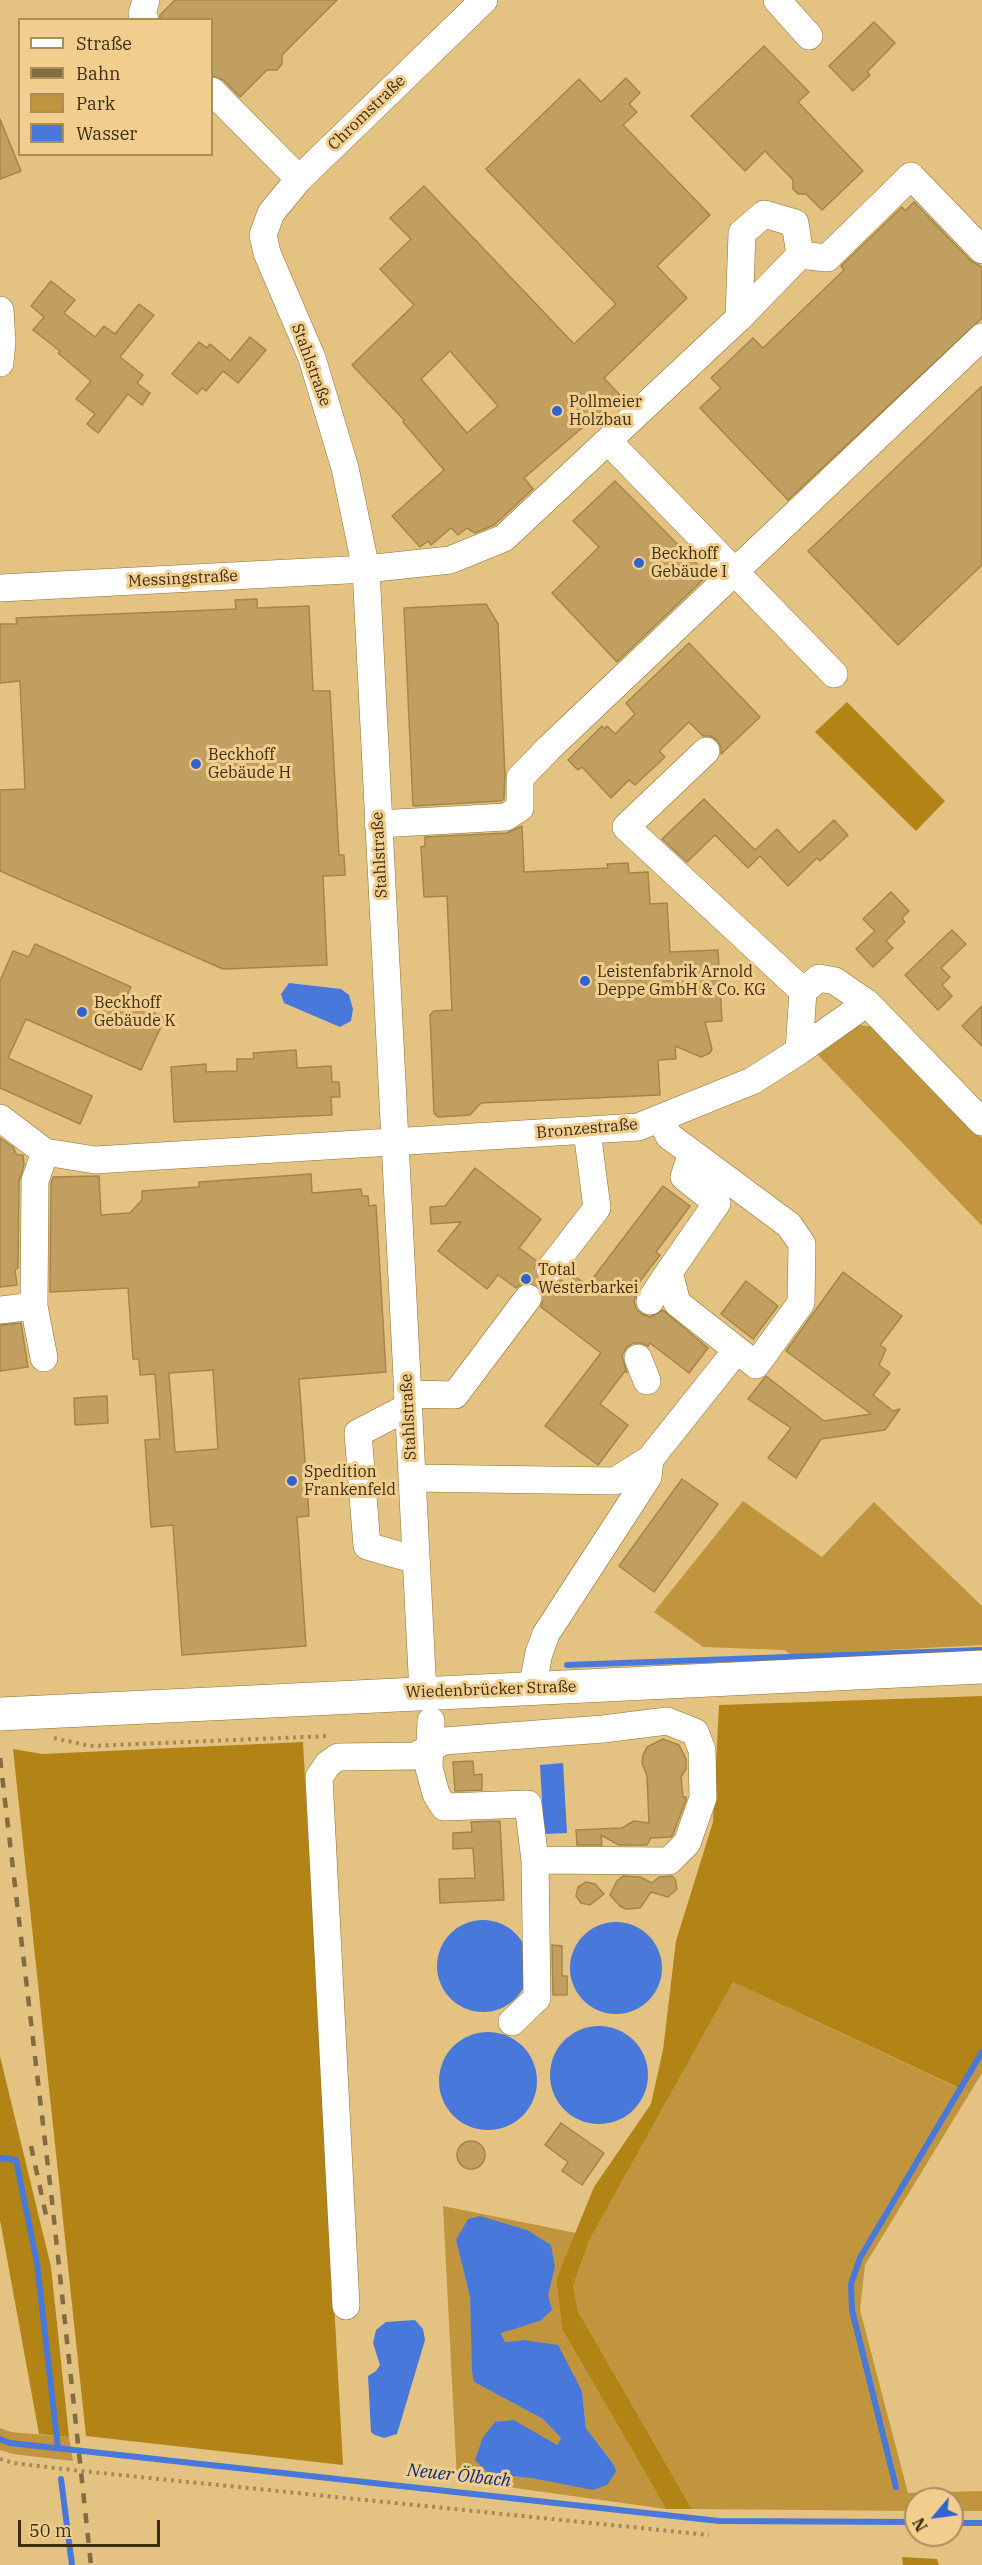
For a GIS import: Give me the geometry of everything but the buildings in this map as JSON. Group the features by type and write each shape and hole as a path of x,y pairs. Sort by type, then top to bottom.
{"main road":[{"name":"Wiedenbrücker Straße","path":"0,1714 428,1720 532,1689 982,1667"}],"street":[{"path":"145,18 142,14 147,0"},
{"name":"Chromstraße","path":"263,235 271,213 299,179 484,0"},
{"path":"777,0 809,36"},
{"path":"213,92 299,179"},
{"path":"800,255 827,258 911,176 982,250"},
{"path":"739,318 742,233 764,214 795,223 800,255"},
{"name":"Stahlstraße","path":"263,235 267,253 312,358 345,468 366,569 394,1142 429,1768 436,1794 444,1807 528,1804 535,1860"},
{"path":"366,569 450,560 504,538 739,318 800,255"},
{"path":"0,310 2,342 0,363"},
{"path":"378,824 506,817 520,808 520,778 548,749 982,337"},
{"path":"608,441 834,674"},
{"name":"Messingstraße","path":"0,588 366,569"},
{"path":"706,751 626,827 803,992"},
{"path":"799,1052 803,992 819,978 835,981 867,1003 982,1122"},
{"name":"Bronzestraße","path":"394,1142 638,1127 752,1081 799,1052 867,1003"},
{"path":"0,1118 22,1132 45,1152 95,1160 394,1142"},
{"path":"660,1118 669,1136 789,1225 802,1244 801,1304 756,1365 677,1303 669,1272"},
{"path":"550,1269 597,1208 587,1131"},
{"path":"44,1359 34,1306 35,1180 45,1152"},
{"path":"650,1301 717,1203 684,1177 692,1153"},
{"path":"416,1560 367,1546 358,1433 408,1401 455,1395 528,1298"},
{"path":"0,1310 34,1306"},
{"path":"412,1478 615,1481 650,1459 736,1351"},
{"path":"532,1689 539,1653 546,1634 648,1477 650,1459"},
{"path":"428,1720 444,1741 603,1729 667,1721 695,1732 702,1750 703,1798 687,1843 669,1861 535,1860 537,1998 512,2022"},
{"path":"346,2306 319,1777 328,1764 338,1757 416,1756 428,1720"}],"path":[{"path":"46,1737 90,1746 339,1736"},
{"path":"0,2459 13,2463 70,2470 709,2535"}],"green space":[{"path":"859,1025 875,1027 982,1138 982,1226 818,1055"},
{"path":"743,1501 822,1557 874,1502 982,1606 982,1645 792,1655 784,1650 703,1647 654,1612"},
{"path":"733,1982 958,2088 982,2048 982,2073 865,2265 860,2310 906,2487 904,2487 904,2511 692,2509 578,2311 573,2286 589,2241"},
{"path":"443,2206 576,2233 556,2280 562,2329 666,2509 457,2480","holes":["456,2240 555,2267 540,2321 501,2332 505,2342 524,2340 582,2391 586,2428 614,2465 537,2479 488,2473 546,2441 557,2445 561,2438 543,2419 474,2382 470,2297"]},
{"path":"0,2428 11,2432 69,2437 73,2461 13,2454 0,2450"},
{"path":"964,2491 982,2491 982,2511 964,2511"}],"shaded area":[{"path":"847,702 945,801 916,831 815,732"},
{"path":"982,1696 982,2048 959,2088 733,1982 589,2241 573,2286 578,2311 692,2509 666,2509 562,2329 556,2280 594,2187 651,2104 663,2050 676,1941 713,1822 719,1705"},
{"path":"303,1742 343,2465 86,2436 13,1749 42,1754"},
{"path":"0,2056 51,2267 69,2437 39,2434 0,2220"},
{"path":"902,2557 937,2559 939,2565 903,2565"}],"water":[{"path":"289,983 341,989 349,995 353,1009 351,1021 340,1027 284,1003 281,994"},
{"path":"563,1763 567,1833 544,1834 540,1765"},
{"path":"483,1920 501,1924 515,1934 525,1948 529,1966 525,1984 515,1998 501,2008 483,2012 465,2008 451,1998 441,1984 437,1966 441,1948 451,1934 465,1924"},
{"path":"616,1922 634,1925 649,1935 659,1950 662,1968 659,1986 649,2001 634,2011 616,2014 598,2011 583,2001 573,1986 570,1968 573,1950 583,1935 598,1925"},
{"path":"599,2026 618,2030 634,2040 644,2056 648,2075 644,2094 634,2110 618,2120 599,2124 580,2120 564,2110 554,2094 550,2075 554,2056 564,2040 580,2030"},
{"path":"488,2032 507,2036 523,2046 533,2062 537,2081 533,2100 523,2116 507,2126 488,2130 469,2126 453,2116 443,2100 439,2081 443,2062 453,2046 469,2036"},
{"path":"480,2216 527,2230 551,2245 555,2267 548,2295 552,2310 540,2321 501,2333 505,2342 524,2340 558,2345 582,2391 586,2428 614,2465 616,2472 607,2485 593,2490 537,2479 488,2473 475,2460 483,2437 495,2422 514,2420 557,2445 561,2438 543,2419 474,2382 470,2297 456,2240 468,2219"},
{"path":"415,2320 423,2329 425,2340 397,2434 384,2438 371,2432 368,2376 380,2365 373,2343 376,2330 386,2322"}],"waterway":[{"path":"567,1665 982,1650"},
{"path":"896,2487 852,2310 851,2284 860,2258 982,2052"},
{"path":"0,2158 16,2160 37,2263 58,2448"},
{"name":"Neuer Ölbach","path":"0,2439 10,2443 719,2521 904,2522"},
{"path":"61,2479 72,2565"},
{"name":"Neuer Ölbach","path":"964,2523 982,2523"}],"tunnel":[{"path":"528,1298 550,1269"}],"railway":[{"path":"0,1758 52,2201 91,2565"},
{"path":"31,2146 46,2215"}],"place":[{"name":"Pollmeier Holzbau","path":"557,411"},
{"name":"Beckhoff Gebäude I","path":"639,563"},
{"name":"Beckhoff Gebäude H","path":"196,764"},
{"name":"Leistenfabrik Arnold Deppe GmbH & Co. KG","path":"585,981"},
{"name":"Beckhoff Gebäude K","path":"82,1012"},
{"name":"Total Westerbarkei","path":"526,1279"},
{"name":"Spedition Frankenfeld","path":"292,1481"}]}
